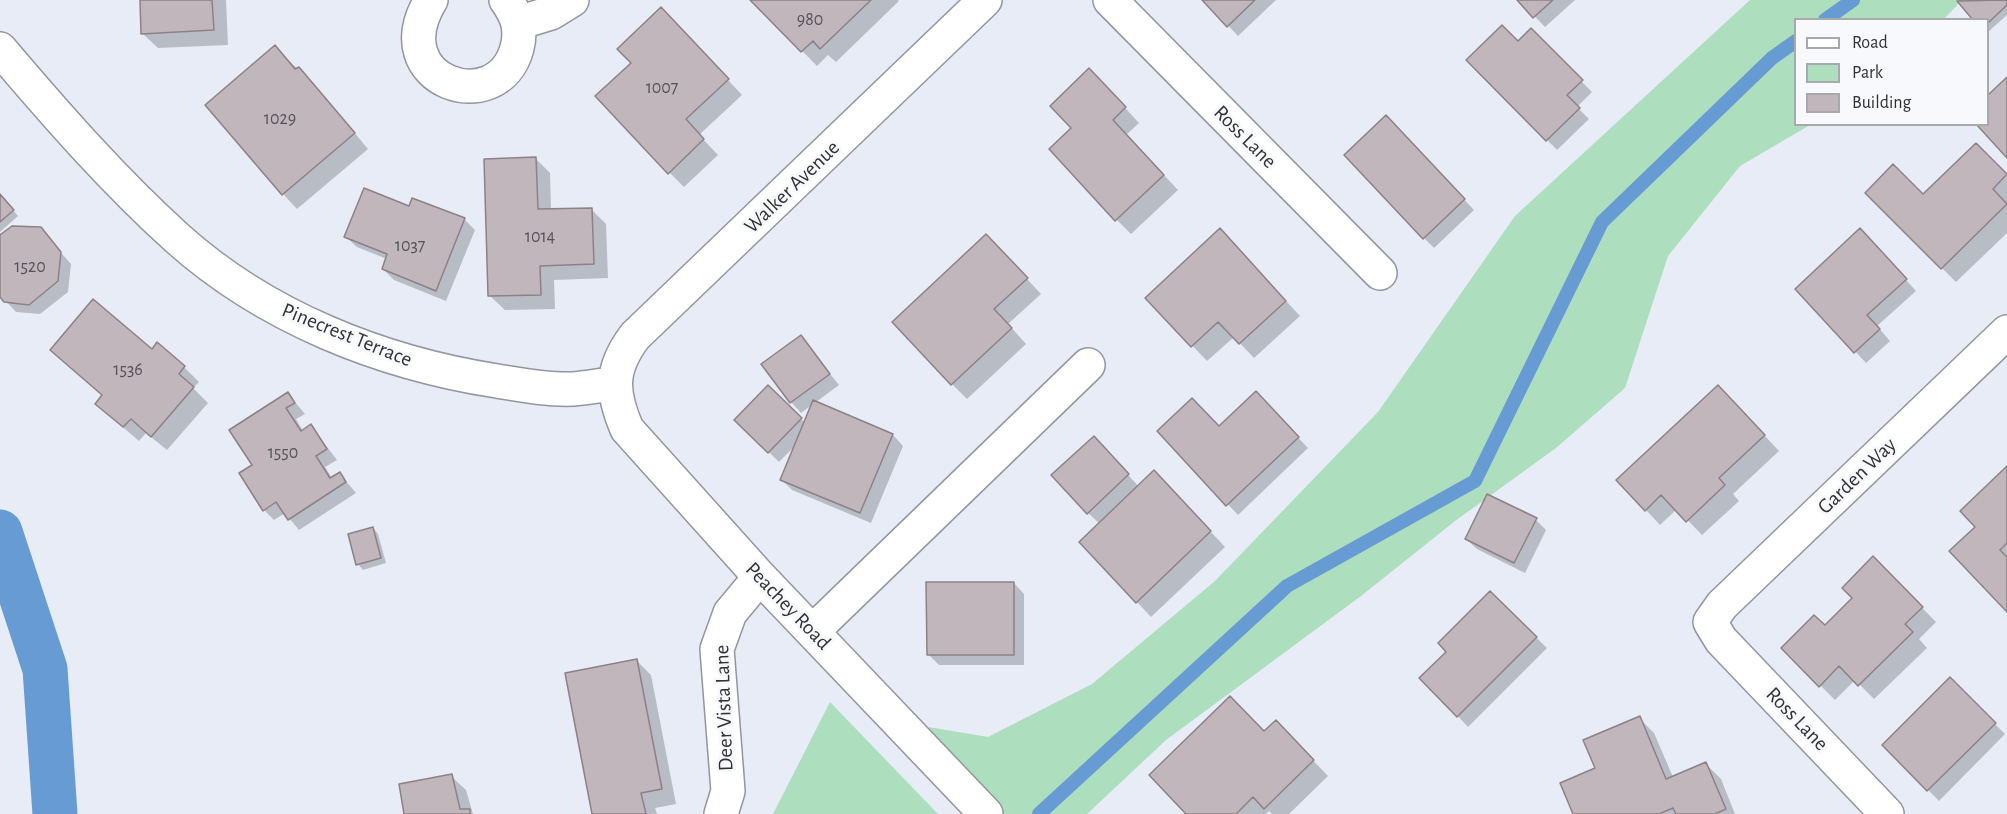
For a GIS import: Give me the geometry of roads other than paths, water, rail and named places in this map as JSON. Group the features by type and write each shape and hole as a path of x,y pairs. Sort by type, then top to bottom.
{"street":[{"path":"431,0 419,22 418,46 431,71 448,83 473,87 496,79 513,61 520,35 512,12 551,13 572,0"},
{"name":"Walker Avenue","path":"614,384 621,355 635,336 985,0"},
{"name":"Ross Lane","path":"1110,0 1380,273"},
{"name":"Pinecrest Terrace","path":"0,49 71,133 178,238 216,269 288,314 352,343 447,374 572,389 614,384"},
{"name":"Garden Way","path":"1710,622 1722,605 2007,332"},
{"path":"813,631 1088,365"},
{"name":"Peachey Road","path":"614,384 618,408 627,429 760,577 986,814"},
{"name":"Deer Vista Lane","path":"722,814 728,791 717,649 730,613 760,577"},
{"name":"Ross Lane","path":"1710,622 1721,640 1887,814"}],"waterway":[{"path":"1828,18 1853,0"},
{"path":"1039,814 1287,586 1475,481 1602,222 1772,58 1794,42"},
{"path":"0,532 45,669 55,814"}]}
